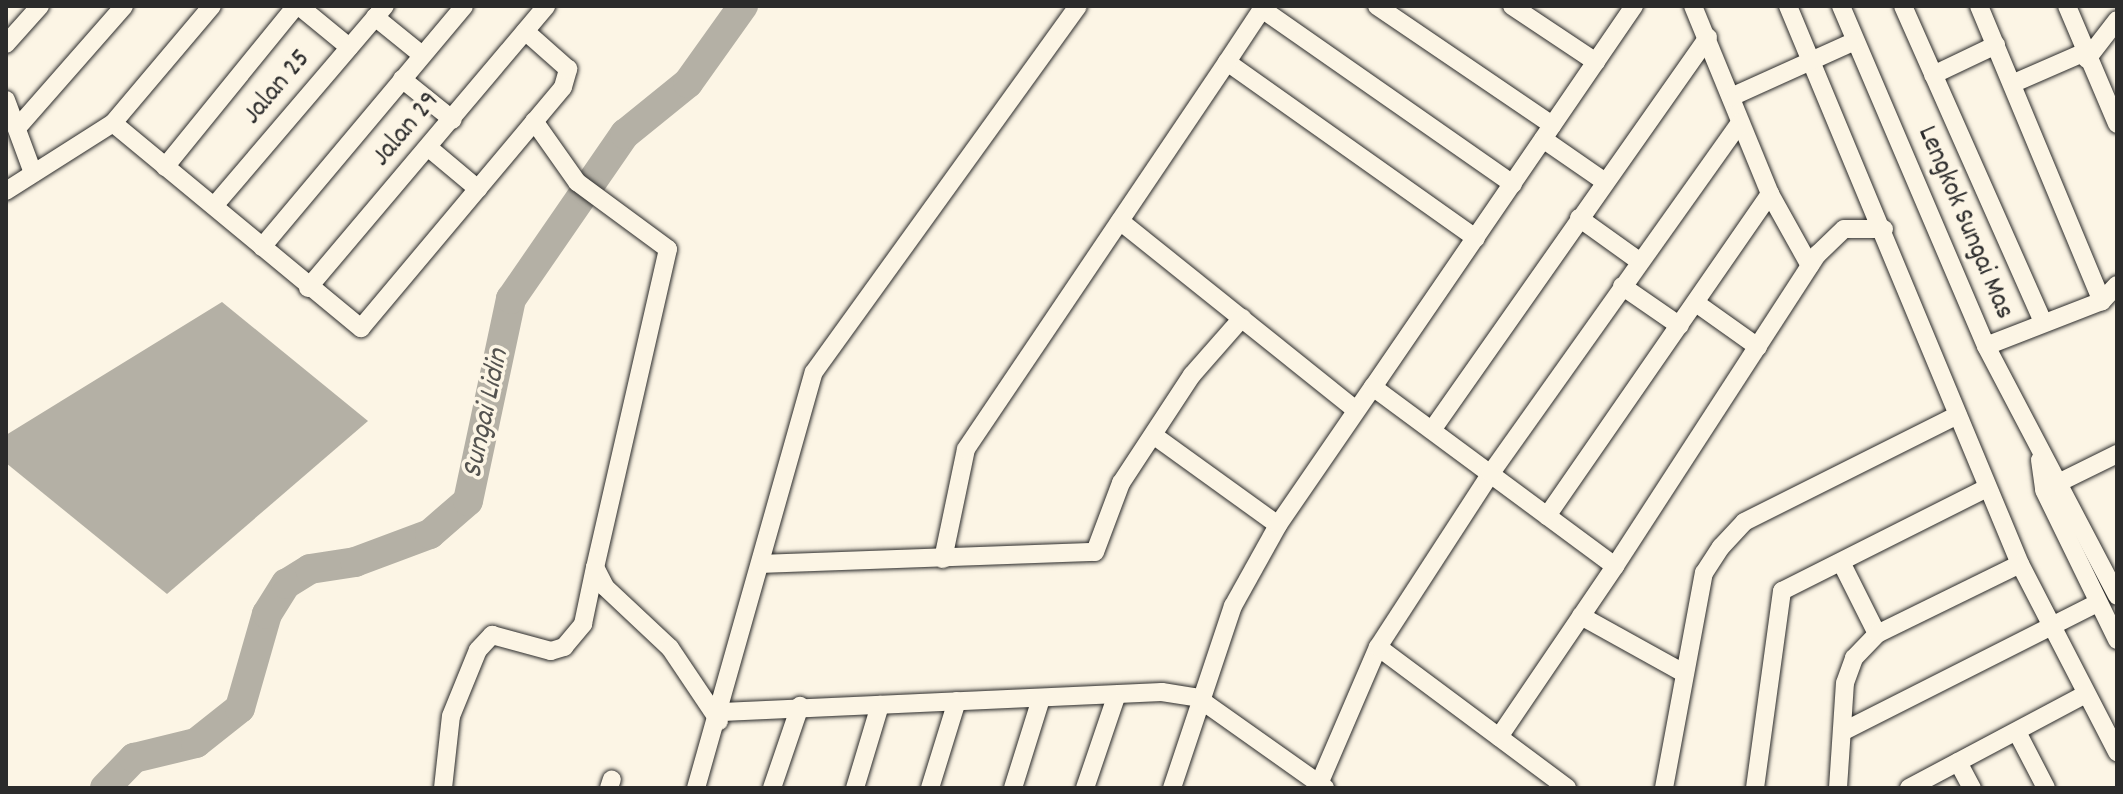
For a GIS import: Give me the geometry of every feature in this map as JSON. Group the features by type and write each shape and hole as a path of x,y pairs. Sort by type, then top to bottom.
{"street":[{"path":"6,44 40,6"},
{"path":"17,128 124,6"},
{"path":"6,191 113,123 212,6"},
{"path":"165,167 297,6 349,47"},
{"path":"262,247 464,6"},
{"name":"Jalan 29","path":"308,288 453,120 546,6"},
{"path":"696,788 720,716 814,372 1078,6"},
{"path":"1377,6 1548,132 1605,182"},
{"path":"1512,6 1596,62"},
{"path":"1172,788 1198,698 1233,606 1278,525 1634,6"},
{"path":"1693,6 1770,194 1810,266"},
{"path":"1788,6 1884,229 2020,564 2117,752"},
{"name":"Lengkok Sungai Mas","path":"1841,6 1986,346 2052,486 2097,603 2117,640"},
{"path":"1903,6 2043,322"},
{"path":"1979,6 2014,83 2102,301"},
{"path":"2067,6 2117,124"},
{"path":"943,559 966,449 1263,8 1513,184"},
{"path":"380,12 422,55"},
{"name":"Jalan 25","path":"214,206 380,12"},
{"path":"2014,83 2086,56 2117,20"},
{"path":"113,123 354,327 366,325 534,121 568,69 525,31"},
{"path":"1432,430 1708,37"},
{"path":"1731,97 1855,41"},
{"path":"1933,75 1996,45"},
{"path":"1227,62 1476,238"},
{"path":"402,79 453,120"},
{"path":"6,100 33,173"},
{"path":"443,788 451,716 478,650 492,635 551,651 564,647 583,624 669,265 663,241 577,182 534,121"},
{"path":"720,716 800,706 1040,702 1162,692 1198,698 1322,786 1378,647 1491,473 1740,122"},
{"path":"429,148 478,189"},
{"path":"1547,516 1770,194"},
{"path":"1579,218 1639,261"},
{"path":"1120,221 1356,410"},
{"path":"1499,737 1615,566 1810,266 1844,229 1884,229"},
{"path":"1986,346 2102,301 2117,285"},
{"path":"1622,286 1680,326"},
{"path":"1696,303 1758,347"},
{"path":"761,564 1095,552 1121,483 1156,437 1192,375 1242,318"},
{"path":"1373,387 1615,566"},
{"path":"1664,788 1704,573 1744,522 1958,415"},
{"path":"1156,437 1278,525"},
{"path":"2052,486 2117,454"},
{"name":"Lengkok Sungai Mas","path":"2052,486 2117,596"},
{"path":"1755,788 1782,591 1987,488"},
{"path":"1841,562 1877,634"},
{"path":"1838,788 1845,683 1854,658 1877,634 2020,564"},
{"path":"595,567 605,587 670,648 720,716"},
{"path":"1842,732 2097,603"},
{"path":"1581,616 1684,673"},
{"path":"1378,647 1567,788"},
{"path":"1909,788 2086,694"},
{"path":"1085,788 1116,697"},
{"path":"930,788 957,701"},
{"path":"1013,788 1040,702"},
{"path":"855,788 880,705"},
{"path":"772,788 800,706"},
{"path":"2017,732 2046,788"},
{"path":"1958,762 1972,788"}],"shaded area":[{"path":"222,302 368,421 167,594 6,463 6,435"}],"waterway":[{"name":"Sungai Lidin","path":"105,788 134,758 196,743 240,708 267,614 286,584 310,569 355,562 430,534 468,501 511,299 625,134 688,83 743,6"}]}
